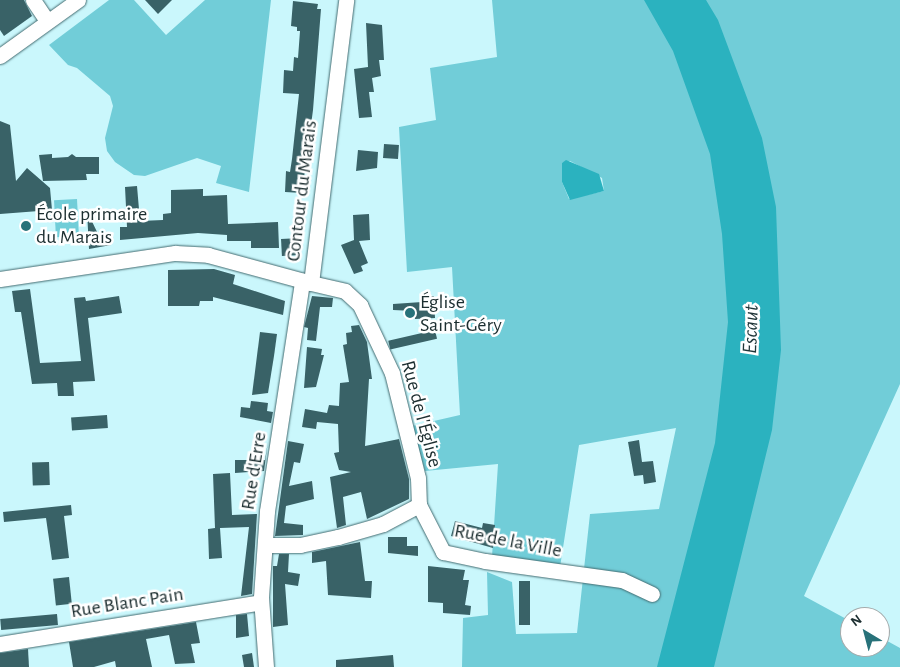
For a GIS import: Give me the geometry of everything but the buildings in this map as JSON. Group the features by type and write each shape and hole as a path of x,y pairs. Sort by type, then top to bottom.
{"street":[{"path":"33,0 47,21"},
{"path":"0,56 78,0"},
{"name":"Contour du Marais","path":"0,280 175,253 208,255 306,282 346,0"},
{"name":"Rue de l'Église","path":"306,282 345,291 360,305 392,373 418,478 419,505"},
{"name":"Rue d'Erre","path":"266,667 261,602 269,498 306,282"},
{"path":"265,545 300,545 338,537 383,524 419,505"},
{"name":"Rue de la Ville","path":"419,505 443,552 485,561 622,580 652,594"},
{"name":"Rue Blanc Pain","path":"0,644 261,602"}],"shaded area":[{"path":"109,0 134,0 166,35 205,0 271,0 249,192 216,183 221,166 197,158 145,176 134,175 115,162 107,151 105,138 113,106 110,96 77,68 68,65 49,45"},
{"path":"492,0 900,0 900,384 804,596 840,616 840,657 890,657 890,642 900,648 900,667 462,667 463,618 488,615 487,572 512,582 516,634 577,633 590,514 659,509 676,428 579,445 560,567 492,557 498,464 425,471 412,426 460,415 452,267 407,272 399,127 436,120 430,68 497,57","holes":["570,161 602,178 604,191 569,199 562,182 562,163"]},
{"path":"77,199 79,236 56,237 54,200"}],"water":[{"name":"Escaut","path":"644,0 706,0 718,20 762,138 776,207 781,350 772,430 714,667 657,667 715,443 728,322 722,234 710,154 673,51"},
{"path":"566,160 599,174 604,191 570,200 562,182 562,163"}],"place":[{"name":"École primaire du Marais","path":"26,226"},
{"name":"Église Saint-Géry","path":"410,313"}]}
